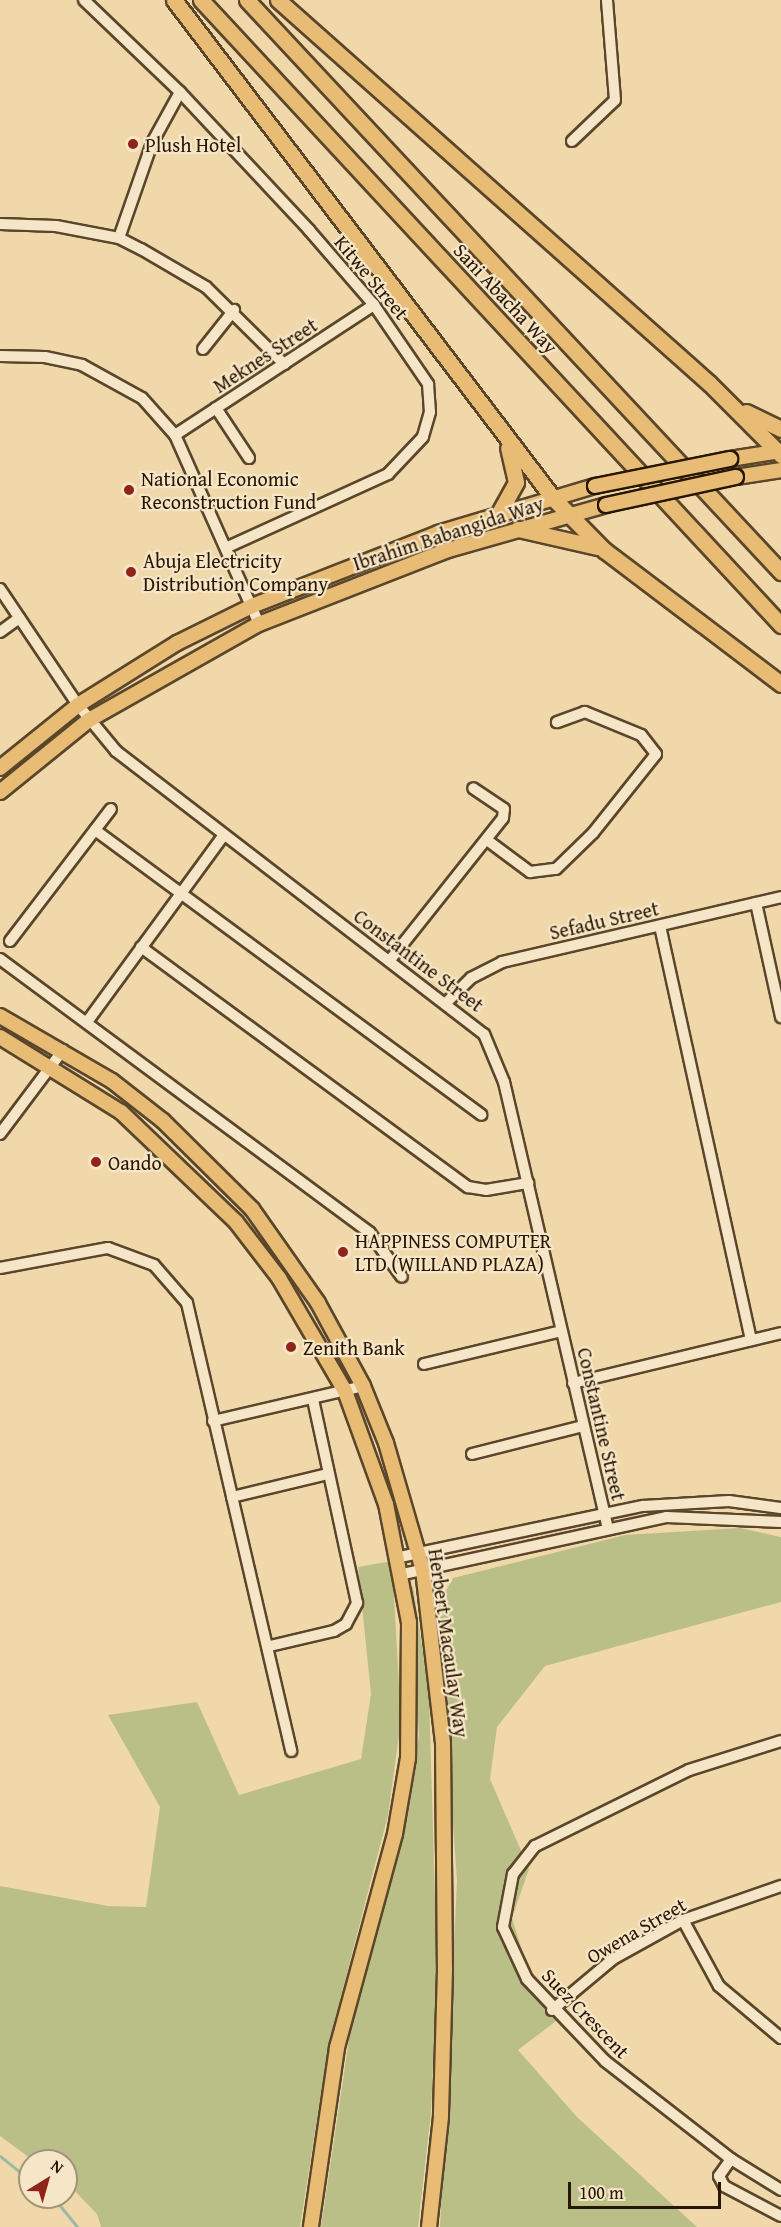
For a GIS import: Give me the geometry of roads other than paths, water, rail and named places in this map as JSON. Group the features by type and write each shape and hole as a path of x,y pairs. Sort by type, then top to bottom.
{"highway":[{"path":"174,0 553,498 604,550 781,684"},
{"name":"Sani Abacha Way","path":"201,0 781,625"},
{"name":"Sani Abacha Way","path":"247,0 781,572"},
{"path":"278,0 725,399 780,452"},
{"path":"725,399 781,429"},
{"path":"499,513 516,482 506,439"},
{"path":"518,529 604,550"}],"main road":[{"name":"Ibrahim Babangida Way","path":"0,768 78,705 177,643 252,606 499,513 595,486 730,459 780,452"},
{"name":"Ibrahim Babangida Way","path":"0,792 89,720 260,624 375,576 568,514 736,477 781,470"},
{"name":"Herbert Macaulay Way","path":"0,1016 63,1050 163,1121 252,1209 318,1303 363,1386 423,1570 443,1744 445,1970 441,2117 429,2227"},
{"name":"Herbert Macaulay Way","path":"0,1037 52,1067 121,1112 236,1222 279,1278 345,1391 400,1557 412,1689 402,1803 337,2048 311,2224"}],"street":[{"name":"Kitwe Street","path":"84,0 180,92 374,305 428,384 430,412 423,437 388,474 228,548"},
{"path":"572,141 615,100 607,0"},
{"path":"119,238 152,143 180,92"},
{"path":"0,224 56,226 119,238 175,266 234,310 284,364"},
{"name":"Meknes Street","path":"175,435 374,305"},
{"path":"203,349 234,310"},
{"path":"0,356 45,357 112,378 142,398 175,435 228,548 260,624"},
{"path":"216,408 249,458"},
{"name":"Constantine Street","path":"0,589 89,720 127,761 473,1022 492,1048 528,1183 608,1528"},
{"path":"0,632 20,618"},
{"path":"487,840 530,872 556,869 593,833 656,754 641,735 585,712 557,722"},
{"path":"390,960 487,840 504,809 473,788"},
{"path":"9,941 111,809"},
{"path":"95,830 481,1115"},
{"path":"87,1022 224,835"},
{"name":"Sefadu Street","path":"447,1002 471,978 502,962 781,897"},
{"path":"756,903 781,1017"},
{"path":"660,926 751,1340"},
{"path":"141,947 468,1187 486,1190 528,1183"},
{"path":"0,958 370,1233 402,1277"},
{"path":"1,1130 63,1050"},
{"path":"0,1268 81,1249 108,1248 154,1265 186,1303 213,1421 270,1646 291,1751"},
{"path":"424,1364 561,1331"},
{"path":"573,1383 781,1333"},
{"path":"213,1421 313,1400 363,1386"},
{"path":"270,1646 334,1631 353,1614 356,1582 328,1474 313,1400"},
{"path":"472,1454 583,1426"},
{"path":"232,1497 328,1474"},
{"path":"400,1557 604,1512 691,1501 781,1508"},
{"path":"403,1574 608,1528 692,1515 781,1522"},
{"name":"Suez Crescent","path":"781,1741 649,1787 580,1820 522,1858 507,1889 503,1927 526,1979 552,2010 605,2061 731,2159 781,2190"},
{"name":"Owena Street","path":"552,2010 613,1959 683,1920 781,1886"},
{"path":"683,1920 719,1986 781,2038"},
{"path":"731,2159 719,2176 724,2186 781,2216"}],"waterway":[{"path":"0,2156 18,2170"},
{"path":"63,2209 77,2227"}],"place":[{"name":"Plush Hotel","path":"133,144"},
{"name":"National Economic Reconstruction Fund","path":"129,490"},
{"name":"Abuja Electricity Distribution Company","path":"131,572"},
{"name":"Oando","path":"96,1162"},
{"name":"HAPPINESS COMPUTER LTD (WILLAND PLAZA)","path":"343,1252"},
{"name":"Zenith Bank","path":"291,1347"}]}
